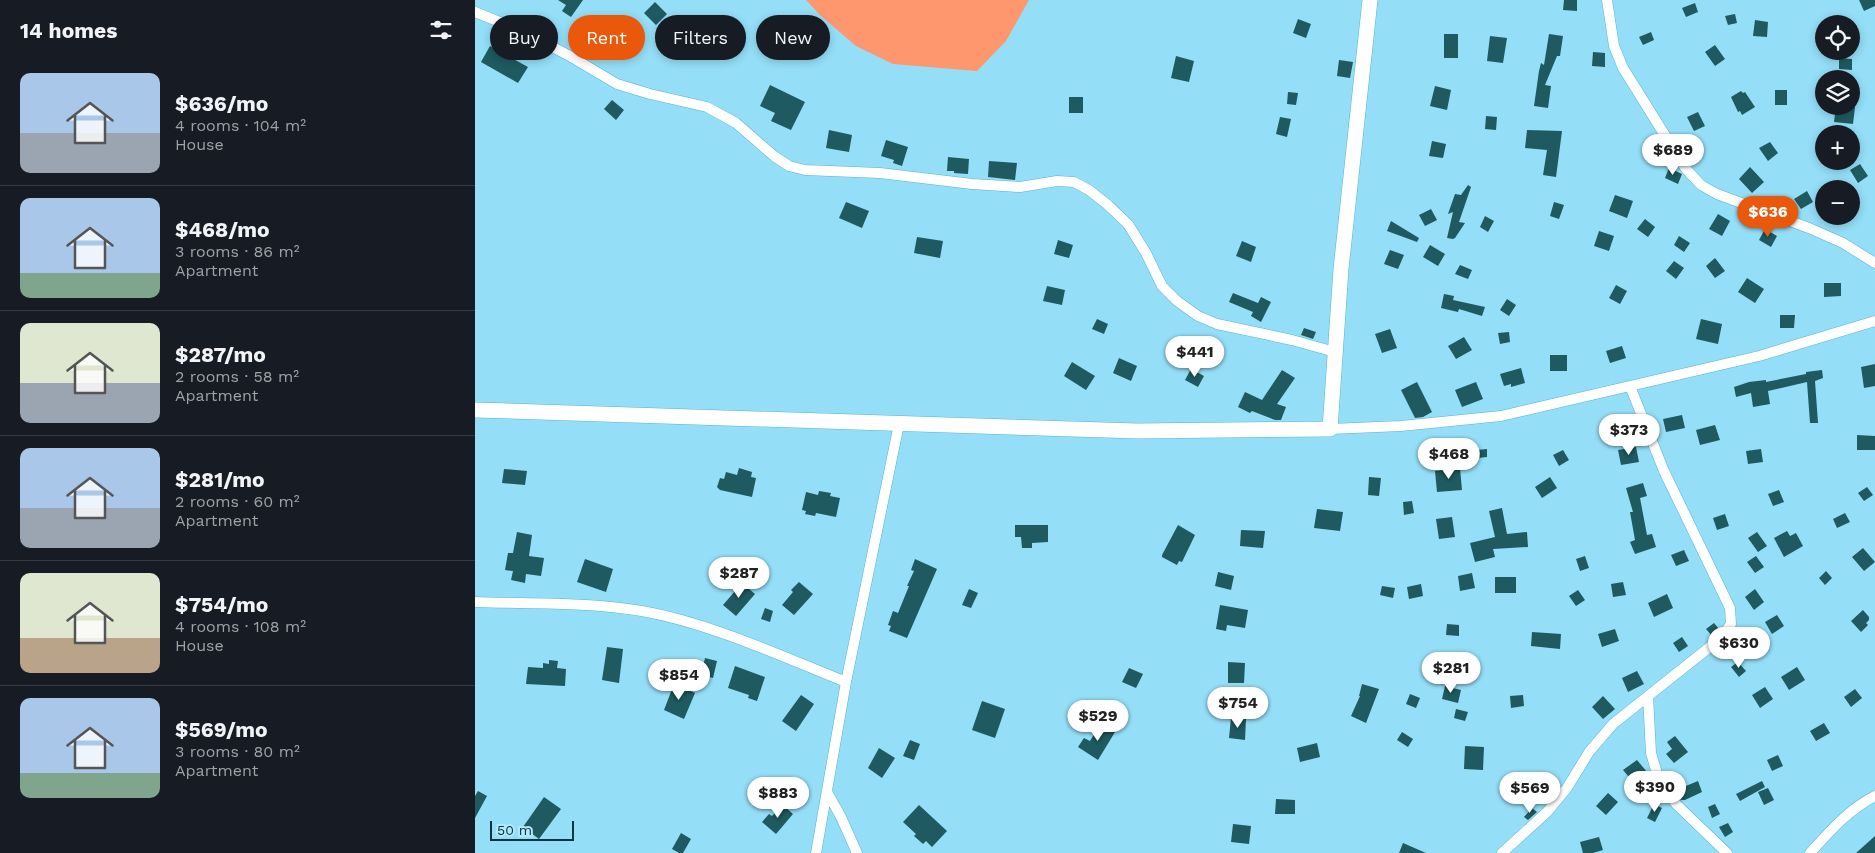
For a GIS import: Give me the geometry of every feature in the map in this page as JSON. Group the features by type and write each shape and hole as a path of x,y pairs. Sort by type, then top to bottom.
{"street":[{"path":"1330,429 1341,269 1370,0"},
{"path":"1607,0 1614,46 1623,68 1687,169 1701,185 1717,194 1809,228 1843,243 1875,263"},
{"path":"475,12 522,31 568,54 617,84 650,94 707,107 736,123 774,156 789,166 805,170 880,173 972,184 1020,187 1057,181 1074,182 1089,190 1128,224 1146,253 1162,286 1177,301 1198,316 1217,324 1292,340 1335,352"},
{"path":"475,410 1137,431 1330,429 1401,426 1501,416 1759,356 1875,321"},
{"path":"1502,853 1547,812 1562,794 1589,752 1613,724 1721,638 1731,624 1731,608 1664,471 1630,386"},
{"path":"816,853 846,682 899,424"},
{"path":"475,602 642,611 703,627 846,682"},
{"path":"1648,696 1651,753 1658,776 1676,804 1727,853"},
{"path":"827,792 841,817 857,853"},
{"path":"1810,853 1842,818 1855,807 1875,796"}],"shaded area":[{"path":"806,0 1029,0 1006,41 977,71 893,64 856,46 830,24 830,15 820,15"}],"building":[{"path":"558,0 583,0 572,15 568,15 562,11 566,5"},
{"path":"1564,0 1577,0 1577,11 1563,10"},
{"path":"1859,0 1875,0 1875,6 1864,11"},
{"path":"655,2 667,14 655,15 655,24 644,13"},
{"path":"1695,3 1698,12 1686,17 1682,8"},
{"path":"1735,14 1737,23 1728,25 1725,16"},
{"path":"1298,19 1311,24 1306,38 1293,33"},
{"path":"1755,20 1768,22 1767,37 1753,36"},
{"path":"1651,32 1654,40 1643,45 1639,37"},
{"path":"1444,34 1458,34 1458,58 1444,58"},
{"path":"1549,34 1563,36 1560,56 1557,56 1545,85 1551,86 1548,108 1534,106 1539,71 1541,63 1544,65"},
{"path":"1490,36 1507,38 1503,63 1487,61"},
{"path":"1715,45 1725,59 1715,66 1705,52"},
{"path":"490,46 490,60 515,60 528,67 518,83 481,62"},
{"path":"1593,52 1605,53 1605,67 1592,66"},
{"path":"1176,56 1194,61 1189,82 1171,78"},
{"path":"1339,60 1353,62 1350,78 1337,76"},
{"path":"1839,60 1852,60 1852,70 1839,69"},
{"path":"770,85 805,102 791,130 771,121 775,113 760,106"},
{"path":"1435,86 1451,90 1447,110 1430,106"},
{"path":"1775,90 1787,90 1787,105 1775,105"},
{"path":"1741,91 1745,92 1755,107 1742,115 1740,111 1738,112 1731,97"},
{"path":"1288,92 1298,93 1296,105 1287,104"},
{"path":"1069,97 1083,97 1083,113 1069,113"},
{"path":"612,100 624,110 616,120 604,109"},
{"path":"1698,112 1705,126 1694,131 1687,117"},
{"path":"1835,115 1854,115 1853,124 1834,122"},
{"path":"1486,116 1497,117 1496,130 1485,129"},
{"path":"1280,117 1291,119 1287,137 1276,134"},
{"path":"829,130 852,135 849,152 826,148"},
{"path":"1527,130 1562,131 1556,177 1543,175 1547,150 1525,148"},
{"path":"886,140 908,147 902,166 893,163 894,160 881,156"},
{"path":"1432,141 1446,144 1443,158 1429,156"},
{"path":"1770,142 1778,153 1768,161 1759,148"},
{"path":"948,157 969,159 968,174 947,171"},
{"path":"989,161 1017,163 1015,180 988,177"},
{"path":"1860,164 1868,176 1860,182 1856,180 1850,170 1860,170"},
{"path":"1750,167 1764,182 1752,193 1739,179"},
{"path":"1669,168 1682,174 1678,184 1665,178"},
{"path":"1468,185 1471,187 1459,222 1465,223 1455,238 1447,238 1453,212 1448,214 1455,194 1461,195"},
{"path":"1807,191 1813,202 1801,209 1794,199"},
{"path":"1615,195 1633,201 1627,218 1609,211"},
{"path":"846,202 869,211 862,228 839,218"},
{"path":"1554,202 1564,205 1559,219 1550,216"},
{"path":"1431,209 1437,220 1425,226 1419,215"},
{"path":"1718,214 1730,221 1722,236 1709,229"},
{"path":"1485,216 1494,221 1488,232 1480,227"},
{"path":"1645,219 1655,227 1648,237 1637,229"},
{"path":"1391,221 1419,238 1417,242 1387,231"},
{"path":"1765,229 1777,236 1771,247 1759,240"},
{"path":"1599,231 1614,236 1609,251 1594,246"},
{"path":"1679,236 1690,243 1684,252 1674,245"},
{"path":"917,237 943,241 940,258 914,253"},
{"path":"1058,240 1073,245 1069,258 1054,254"},
{"path":"1242,241 1256,247 1251,262 1236,256"},
{"path":"1430,245 1445,254 1438,266 1423,257"},
{"path":"1390,250 1404,255 1398,269 1384,264"},
{"path":"1715,258 1725,271 1715,278 1706,266"},
{"path":"1674,261 1684,268 1676,279 1666,271"},
{"path":"1460,265 1472,270 1468,279 1455,274"},
{"path":"1747,278 1764,289 1755,303 1738,292"},
{"path":"1824,283 1841,283 1841,296 1824,297"},
{"path":"1616,285 1627,291 1620,304 1609,298"},
{"path":"1047,286 1065,290 1062,305 1043,301"},
{"path":"1233,293 1258,303 1261,297 1271,302 1261,322 1251,316 1253,312 1229,302"},
{"path":"1444,294 1454,296 1453,300 1485,307 1482,316 1459,309 1458,312 1441,308"},
{"path":"1507,299 1516,305 1509,316 1500,310"},
{"path":"1780,315 1795,315 1794,328 1780,328"},
{"path":"1097,319 1108,324 1104,334 1092,329"},
{"path":"1701,319 1722,324 1718,344 1696,339"},
{"path":"1304,328 1316,332 1313,339 1301,335"},
{"path":"1390,329 1397,348 1382,353 1375,334"},
{"path":"1509,332 1510,342 1500,344 1498,333"},
{"path":"1464,337 1472,350 1456,359 1448,346"},
{"path":"1178,343 1187,350 1180,357 1172,350"},
{"path":"1622,346 1626,358 1610,363 1606,351"},
{"path":"1550,355 1567,355 1567,371 1550,371"},
{"path":"1119,358 1137,366 1131,381 1113,373"},
{"path":"1072,362 1095,376 1086,390 1064,376"},
{"path":"1875,364 1875,386 1864,388 1861,367"},
{"path":"1521,368 1525,383 1511,387 1511,384 1504,386 1500,374"},
{"path":"1191,369 1204,376 1198,387 1185,380"},
{"path":"1282,370 1295,378 1277,404 1286,407 1281,420 1275,420 1252,411 1250,413 1238,407 1245,392 1262,400"},
{"path":"1822,370 1823,378 1815,381 1818,423 1810,423 1807,382 1768,391 1770,404 1753,407 1751,393 1736,397 1734,387 1749,382 1766,380 1766,382"},
{"path":"1417,382 1432,412 1423,417 1415,418 1401,390"},
{"path":"1476,382 1483,399 1462,407 1455,390"},
{"path":"1682,415 1685,428 1666,432 1663,419"},
{"path":"1715,425 1720,440 1700,445 1696,430"},
{"path":"1857,435 1875,436 1875,450 1857,450"},
{"path":"1636,447 1639,462 1621,465 1618,450"},
{"path":"1487,449 1487,457 1478,458 1477,450"},
{"path":"1761,449 1763,462 1748,464 1746,451"},
{"path":"1563,450 1569,460 1559,466 1553,455"},
{"path":"739,468 752,472 751,477 756,478 752,497 720,490 717,487 720,478 724,479 726,472 737,475"},
{"path":"1460,468 1462,490 1437,492 1435,471"},
{"path":"504,469 527,471 525,485 502,483"},
{"path":"1369,477 1381,478 1379,496 1368,495"},
{"path":"1550,477 1557,488 1542,498 1535,487"},
{"path":"1643,483 1647,496 1640,498 1647,535 1652,534 1656,547 1635,554 1630,542 1635,540 1630,512 1633,512 1626,488"},
{"path":"1867,487 1873,495 1864,501 1858,493"},
{"path":"1779,490 1784,502 1773,506 1768,494"},
{"path":"819,491 831,493 830,496 840,498 836,517 816,513 815,516 805,514 806,511 802,510 806,492 818,495"},
{"path":"1412,501 1414,513 1404,515 1403,502"},
{"path":"1502,508 1507,534 1527,532 1528,547 1493,549 1495,557 1475,562 1470,543 1495,537 1489,511"},
{"path":"1317,509 1343,512 1340,531 1314,528"},
{"path":"1845,513 1850,522 1837,528 1833,519"},
{"path":"1725,514 1729,526 1717,530 1713,518"},
{"path":"1452,517 1455,537 1439,539 1436,519"},
{"path":"1015,525 1048,525 1048,542 1032,543 1032,548 1022,548 1021,537 1015,537"},
{"path":"1178,525 1195,535 1182,562 1179,561 1177,565 1162,557 1162,555"},
{"path":"1241,530 1265,531 1263,548 1240,546"},
{"path":"1787,531 1790,536 1796,533 1803,546 1784,557 1774,538"},
{"path":"517,532 532,535 529,556 544,558 541,576 526,574 525,583 511,580 513,571 505,570 508,553 513,553"},
{"path":"1757,532 1767,546 1758,552 1748,538"},
{"path":"1863,548 1875,562 1864,571 1852,557"},
{"path":"1684,550 1689,561 1676,566 1671,555"},
{"path":"1585,556 1589,568 1580,571 1576,559"},
{"path":"1756,556 1764,567 1755,573 1747,562"},
{"path":"585,559 613,569 606,592 577,582"},
{"path":"915,559 937,569 907,638 889,631 891,626 888,625 893,611 898,613 914,571 911,570"},
{"path":"1826,571 1832,578 1825,585 1819,578"},
{"path":"1218,572 1234,576 1231,590 1215,586"},
{"path":"1472,573 1475,588 1460,591 1458,576"},
{"path":"1495,577 1516,577 1516,593 1495,593"},
{"path":"799,582 813,594 794,615 782,605 793,592 791,590"},
{"path":"1623,582 1626,595 1613,597 1611,584"},
{"path":"742,583 755,594 736,616 723,605"},
{"path":"1421,584 1423,596 1409,599 1407,587"},
{"path":"1382,586 1395,588 1393,598 1380,595"},
{"path":"969,589 978,593 971,608 962,605"},
{"path":"1755,589 1764,602 1754,610 1745,597"},
{"path":"1578,590 1585,600 1576,606 1569,596"},
{"path":"1667,594 1673,608 1654,617 1648,603"},
{"path":"1220,605 1248,610 1245,628 1227,625 1226,631 1216,629"},
{"path":"765,608 773,611 770,622 761,619"},
{"path":"1863,610 1869,617 1869,620 1866,623 1868,625 1861,632 1851,621"},
{"path":"1777,615 1784,626 1772,634 1765,622"},
{"path":"1714,623 1719,629 1712,636 1706,629"},
{"path":"1447,624 1459,625 1459,636 1446,635"},
{"path":"1615,629 1619,641 1602,647 1598,634"},
{"path":"1532,632 1561,634 1560,649 1531,646"},
{"path":"1682,637 1688,646 1679,652 1673,643"},
{"path":"607,647 623,649 619,683 602,680"},
{"path":"705,658 717,661 713,678 701,675"},
{"path":"549,660 558,661 557,668 566,669 565,686 526,684 528,667 543,668 543,663 549,664"},
{"path":"1228,662 1245,663 1244,683 1228,683"},
{"path":"1738,662 1746,671 1739,677 1731,667"},
{"path":"735,666 765,677 757,701 748,698 749,695 728,688"},
{"path":"1797,667 1805,680 1789,690 1781,677"},
{"path":"1129,668 1143,674 1136,688 1122,682"},
{"path":"1637,671 1644,684 1628,692 1622,678"},
{"path":"674,684 695,693 684,719 664,710"},
{"path":"1362,684 1379,689 1366,723 1351,716 1360,696"},
{"path":"1445,686 1461,690 1458,703 1442,699"},
{"path":"1765,687 1773,699 1760,708 1752,695"},
{"path":"1855,689 1862,698 1851,707 1844,697"},
{"path":"1410,694 1420,698 1416,708 1406,704"},
{"path":"801,695 814,704 796,731 782,721"},
{"path":"1523,695 1524,706 1511,708 1510,696"},
{"path":"1603,696 1615,709 1603,719 1592,707"},
{"path":"982,701 1005,709 995,738 972,730"},
{"path":"1456,709 1468,712 1465,721 1454,718"},
{"path":"1231,718 1246,719 1245,740 1229,738"},
{"path":"1101,723 1115,732 1098,760 1078,747 1084,738 1090,741"},
{"path":"1824,723 1830,733 1816,741 1810,731"},
{"path":"1402,732 1413,739 1408,747 1397,740"},
{"path":"1675,736 1688,752 1674,763 1666,754 1672,749 1667,742"},
{"path":"910,740 920,744 914,760 903,756"},
{"path":"1317,743 1320,757 1300,762 1297,748"},
{"path":"1465,746 1484,747 1483,770 1464,769"},
{"path":"879,748 895,758 882,778 868,768"},
{"path":"1778,755 1783,766 1772,771 1767,760"},
{"path":"1637,760 1647,772 1634,783 1623,770"},
{"path":"1698,781 1702,792 1681,800 1674,789"},
{"path":"1762,781 1765,787 1740,801 1736,794"},
{"path":"1768,788 1774,800 1764,805 1758,792"},
{"path":"478,791 487,796 475,818 475,796"},
{"path":"1608,793 1618,802 1606,815 1596,806"},
{"path":"544,797 561,809 539,839 523,827"},
{"path":"1276,799 1295,800 1295,814 1275,814"},
{"path":"1654,804 1662,808 1655,822 1647,818"},
{"path":"1715,804 1720,814 1712,818 1708,807"},
{"path":"783,805 793,814 776,834 762,822 769,814 772,816"},
{"path":"919,805 947,831 932,847 926,841 923,844 914,836 916,834 903,822"},
{"path":"1532,808 1537,812 1528,820 1524,817"},
{"path":"1728,823 1733,832 1725,837 1719,827"},
{"path":"1233,824 1251,826 1249,844 1231,842"},
{"path":"681,833 691,839 683,853 679,853 672,849"},
{"path":"1875,836 1875,853 1856,853"},
{"path":"1599,837 1603,850 1583,853 1580,842"},
{"path":"1403,843 1426,853 1399,853"}]}
